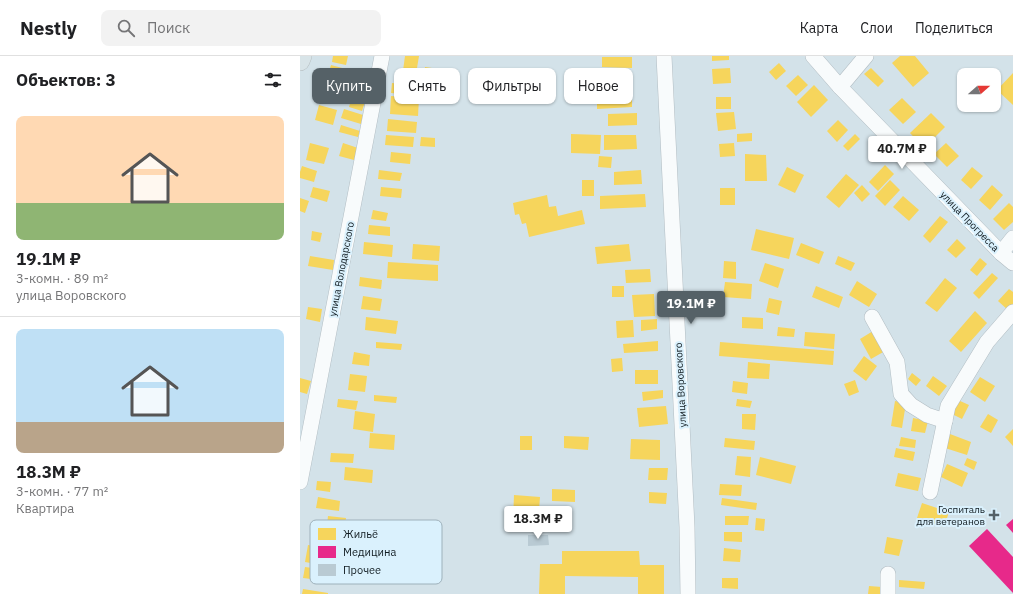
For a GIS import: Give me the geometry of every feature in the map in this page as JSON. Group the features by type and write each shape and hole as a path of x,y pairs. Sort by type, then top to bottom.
{"main road":[{"path":"300,61 302,56"}],"street":[{"name":"улица Володарского","path":"300,482 382,56"},
{"name":"улица Воровского","path":"664,56 687,527 688,594"},
{"name":"улица Прогресса","path":"813,56 840,87 1001,253 1013,263"},
{"path":"840,87 866,56"},
{"path":"1001,253 1013,238"},
{"path":"930,492 948,406 987,342 1013,312"},
{"path":"872,317 897,362 901,394 910,406 927,415 945,421"},
{"path":"888,574 888,594"}],"building: Жильё":[{"path":"333,56 348,56 346,65 332,62"},
{"path":"405,56 419,56 417,68 403,68"},
{"path":"712,56 729,56 729,60 712,61"},
{"path":"900,56 915,56 929,73 913,87 892,63"},
{"path":"602,57 632,57 632,68 602,67"},
{"path":"779,63 786,71 776,80 769,72"},
{"path":"331,65 342,68 330,68"},
{"path":"730,68 731,83 713,84 712,69"},
{"path":"871,68 884,81 878,87 864,74"},
{"path":"1013,73 1013,105 1001,94 1001,86"},
{"path":"798,75 808,85 796,96 786,86"},
{"path":"392,83 394,83 394,93 391,93"},
{"path":"814,85 828,100 811,117 797,102"},
{"path":"391,96 394,96 394,104 419,104 418,116 390,114"},
{"path":"716,97 731,97 731,109 716,109"},
{"path":"902,98 916,112 903,124 889,110"},
{"path":"350,104 364,104 362,111 349,107"},
{"path":"597,104 632,104 632,107 597,109"},
{"path":"319,105 337,110 333,125 315,120"},
{"path":"344,109 363,115 361,124 341,118"},
{"path":"734,112 736,129 718,131 716,113"},
{"path":"637,113 637,125 608,126 608,114"},
{"path":"931,113 945,127 924,148 910,133"},
{"path":"388,119 417,122 416,133 387,131"},
{"path":"838,120 848,130 837,142 827,131"},
{"path":"341,125 360,131 358,137 339,132"},
{"path":"752,133 752,141 737,142 737,134"},
{"path":"571,134 601,135 600,154 571,153"},
{"path":"855,134 860,139 848,151 843,146"},
{"path":"386,135 414,137 413,147 385,145"},
{"path":"604,135 636,135 637,149 604,150"},
{"path":"421,137 435,138 435,147 420,146"},
{"path":"310,143 329,148 324,164 306,160"},
{"path":"343,143 358,148 354,160 339,156"},
{"path":"734,143 735,156 720,157 719,144"},
{"path":"946,143 959,156 947,167 934,154"},
{"path":"391,152 411,154 410,164 390,162"},
{"path":"745,154 766,155 767,181 745,181"},
{"path":"599,156 612,157 611,168 598,167"},
{"path":"885,165 894,174 878,191 869,182"},
{"path":"302,166 317,171 314,182 300,178"},
{"path":"787,167 804,175 795,193 778,185"},
{"path":"972,167 983,176 971,189 961,180"},
{"path":"379,170 402,173 400,181 378,179"},
{"path":"641,170 642,184 614,185 614,172"},
{"path":"846,174 859,185 839,208 826,197"},
{"path":"582,180 594,180 594,196 582,196"},
{"path":"890,180 900,190 885,206 875,196"},
{"path":"862,185 870,194 862,202 854,193"},
{"path":"992,185 1003,195 990,210 979,200"},
{"path":"313,187 330,191 327,202 310,197"},
{"path":"381,187 402,189 401,198 380,196"},
{"path":"720,188 735,188 735,205 720,205"},
{"path":"645,194 646,207 600,209 600,196"},
{"path":"547,195 549,207 556,206 558,216 582,210 585,224 529,237 526,223 522,224 519,214 515,215 513,203"},
{"path":"903,196 919,210 909,221 893,207"},
{"path":"300,198 309,201 305,213 300,211"},
{"path":"1009,203 1013,207 1013,222 1004,230 993,219"},
{"path":"373,210 388,213 386,221 371,219"},
{"path":"940,216 948,222 930,243 923,236"},
{"path":"369,225 390,227 390,236 368,234"},
{"path":"756,229 794,238 789,259 751,250"},
{"path":"312,231 322,233 320,242 311,240"},
{"path":"957,239 966,248 956,258 947,250"},
{"path":"364,242 393,245 392,257 363,254"},
{"path":"801,243 824,252 819,264 796,255"},
{"path":"413,244 440,246 439,261 412,259"},
{"path":"629,244 631,261 597,264 595,247"},
{"path":"310,256 334,260 333,270 308,266"},
{"path":"838,256 855,263 851,271 835,264"},
{"path":"980,258 987,264 977,276 970,270"},
{"path":"724,261 736,262 736,279 723,278"},
{"path":"388,262 438,265 438,281 387,278"},
{"path":"765,263 784,269 778,288 759,281"},
{"path":"650,269 651,282 626,283 625,270"},
{"path":"992,273 998,278 979,299 973,293"},
{"path":"360,277 382,280 381,289 359,286"},
{"path":"945,278 957,288 937,312 925,303"},
{"path":"857,281 877,294 869,307 849,295"},
{"path":"725,282 752,284 751,299 723,297"},
{"path":"612,286 624,286 624,297 612,297"},
{"path":"816,286 843,297 839,308 812,297"},
{"path":"1009,289 1013,292 1013,306 1009,311 998,301"},
{"path":"654,294 655,316 634,317 632,295"},
{"path":"363,296 382,299 380,311 361,309"},
{"path":"769,298 782,301 779,315 766,312"},
{"path":"308,307 322,309 320,322 306,319"},
{"path":"975,311 987,323 961,352 949,341"},
{"path":"366,317 398,321 396,334 365,330"},
{"path":"742,317 763,318 763,329 742,328"},
{"path":"657,319 657,329 641,331 641,320"},
{"path":"633,320 634,337 617,338 616,321"},
{"path":"778,327 795,329 794,337 777,336"},
{"path":"873,331 885,351 871,359 860,339"},
{"path":"805,332 835,334 834,349 804,346"},
{"path":"658,341 658,351 624,353 623,344"},
{"path":"376,342 402,344 401,350 376,348"},
{"path":"720,342 834,351 833,365 719,356"},
{"path":"354,352 370,355 369,366 352,364"},
{"path":"864,356 877,366 866,381 853,371"},
{"path":"622,358 623,371 612,372 611,359"},
{"path":"748,362 770,364 769,379 747,378"},
{"path":"635,370 658,370 658,384 635,384"},
{"path":"912,373 921,380 916,386 908,379"},
{"path":"350,374 367,376 365,392 348,390"},
{"path":"933,376 947,386 939,396 926,386"},
{"path":"980,377 995,386 985,402 970,392"},
{"path":"300,378 311,381 307,394 300,392"},
{"path":"855,380 859,392 849,396 844,384"},
{"path":"733,381 748,383 747,394 732,392"},
{"path":"663,390 663,398 643,401 642,392"},
{"path":"374,395 397,397 396,403 374,401"},
{"path":"338,399 358,401 356,410 337,407"},
{"path":"737,399 752,401 750,408 736,406"},
{"path":"958,400 969,405 962,419 952,414"},
{"path":"895,401 906,403 902,428 891,426"},
{"path":"666,406 668,424 639,427 637,408"},
{"path":"355,411 375,414 373,432 353,429"},
{"path":"742,414 756,414 755,430 742,429"},
{"path":"988,414 998,420 991,433 980,427"},
{"path":"913,418 928,421 925,433 911,431"},
{"path":"1013,429 1013,446 1005,437"},
{"path":"370,433 395,435 394,450 369,448"},
{"path":"950,434 971,442 967,455 945,448"},
{"path":"520,436 532,436 532,450 520,450"},
{"path":"564,436 589,437 588,450 564,448"},
{"path":"901,437 916,440 915,448 899,446"},
{"path":"725,438 755,441 754,450 724,447"},
{"path":"631,439 660,440 660,460 630,459"},
{"path":"896,448 915,452 913,461 894,457"},
{"path":"331,453 354,454 353,463 330,462"},
{"path":"737,456 751,457 750,477 735,475"},
{"path":"760,457 796,466 791,484 756,475"},
{"path":"967,458 977,462 974,470 964,465"},
{"path":"947,464 968,473 962,487 941,477"},
{"path":"345,467 373,470 372,483 344,480"},
{"path":"649,468 668,468 667,480 648,480"},
{"path":"898,473 921,478 918,491 895,486"},
{"path":"317,481 331,482 330,492 316,490"},
{"path":"720,484 742,485 741,496 719,495"},
{"path":"552,489 575,490 575,502 552,501"},
{"path":"649,492 667,493 666,504 649,503"},
{"path":"514,495 540,497 538,523 513,521"},
{"path":"318,497 340,501 339,511 316,508"},
{"path":"722,498 757,503 756,510 721,505"},
{"path":"922,503 949,512 944,527 917,518"},
{"path":"328,516 346,518 346,520 328,520"},
{"path":"725,516 749,516 748,525 725,525"},
{"path":"756,518 765,519 764,531 755,530"},
{"path":"724,532 742,532 742,542 724,541"},
{"path":"887,537 903,540 899,556 884,553"},
{"path":"308,545 310,545 310,563 305,562"},
{"path":"724,548 741,550 740,562 723,561"},
{"path":"562,551 639,551 640,565 664,565 664,594 638,594 638,577 565,576 565,594 539,594 540,564 562,564"},
{"path":"305,567 310,568 310,579 303,578"},
{"path":"722,578 738,578 738,589 722,588"},
{"path":"899,580 925,582 924,589 899,587"},
{"path":"869,586 882,587 882,594 868,594"},
{"path":"303,589 328,593 328,594 302,594"}],"building: Медицина":[{"path":"1013,519 1013,533 1006,525"},
{"path":"987,529 1013,557 1013,593 969,546"}],"building: Прочее":[{"path":"528,535 548,535 549,545 528,546"}],"place":[{"name":"Госпиталь для ветеранов","path":"994,515"}]}
